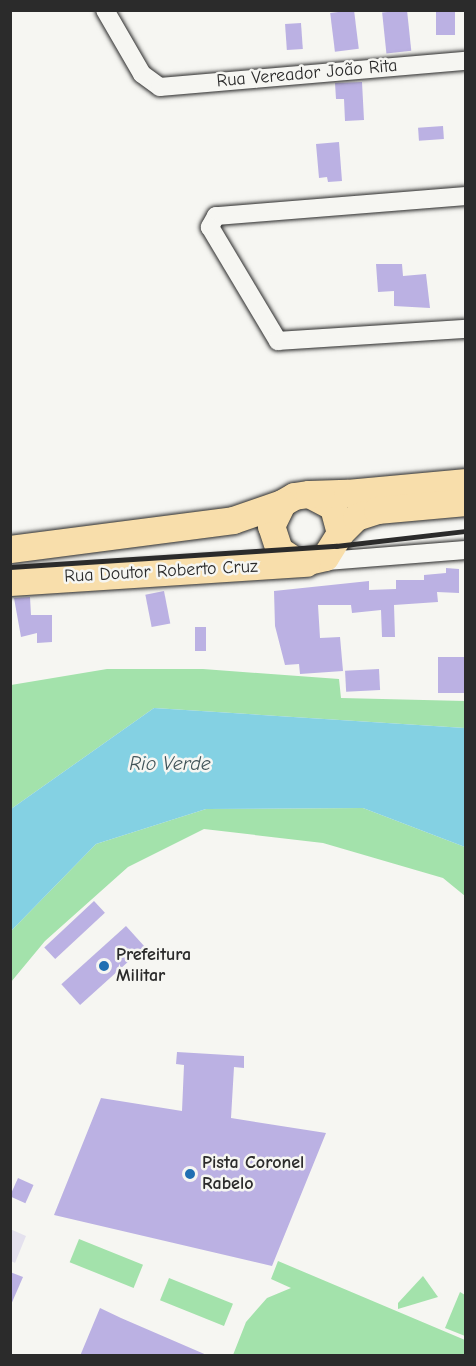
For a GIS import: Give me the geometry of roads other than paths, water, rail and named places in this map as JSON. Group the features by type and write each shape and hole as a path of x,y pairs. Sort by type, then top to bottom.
{"main road":[{"path":"10,549 233,520 309,494 465,482"},
{"path":"309,494 333,507 340,533"},
{"path":"282,503 274,514 273,539 288,558 313,562 336,546 340,533 356,517 376,510 465,502"},
{"name":"Rua Doutor Roberto Cruz","path":"10,582 313,562"}],"street":[{"name":"Rua Vereador João Rita","path":"105,10 150,83 465,62"},
{"path":"465,196 216,216 210,227 278,341 465,329"},
{"name":"Rua Doutor Roberto Cruz","path":"313,562 465,550"}],"water":[{"name":"Rio Verde","path":"154,708 465,728 465,847 363,808 206,809 96,844 11,931 11,809"}],"railway":[{"path":"10,567 336,546 466,531"}],"place":[{"name":"Prefeitura Militar","path":"104,966"},
{"name":"Pista Coronel Rabelo","path":"190,1174"}]}
